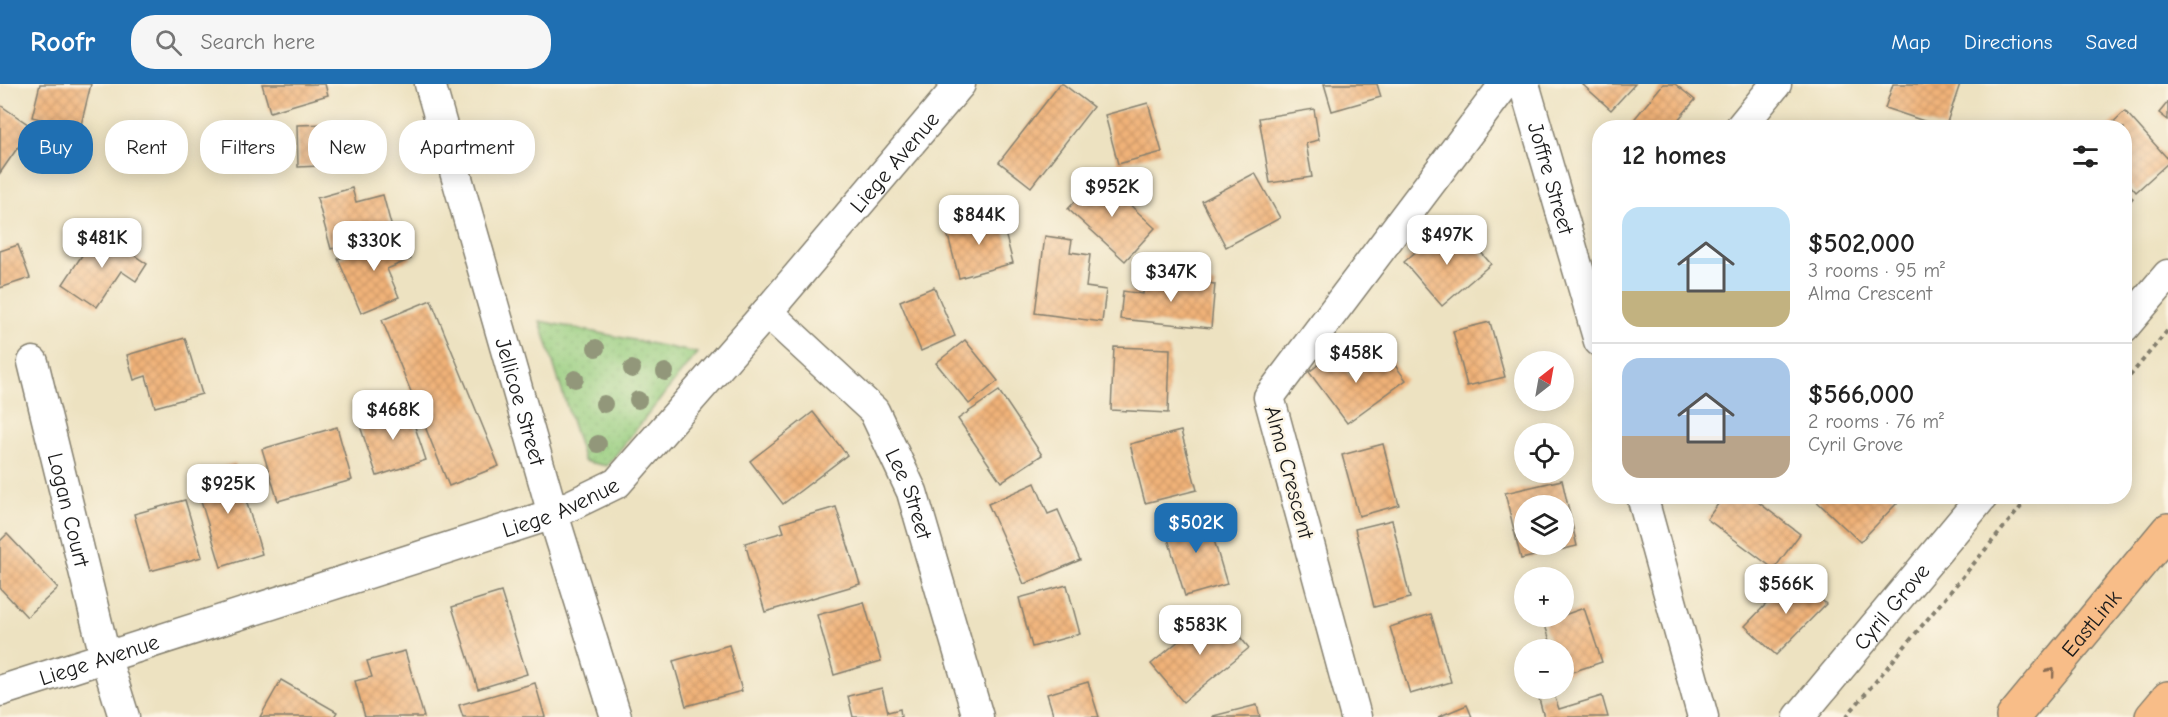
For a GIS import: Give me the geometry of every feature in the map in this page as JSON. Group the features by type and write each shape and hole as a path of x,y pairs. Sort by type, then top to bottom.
{"highway":[{"name":"EastLink","path":"2013,717 2168,530"},
{"path":"2152,717 2168,698"}],"street":[{"name":"Jellicoe Street","path":"430,84 553,514 616,717"},
{"name":"Liege Avenue","path":"0,691 553,514 616,483 767,312 959,84"},
{"name":"Alma Crescent","path":"1356,717 1269,396 1505,84"},
{"name":"Joffre Street","path":"1524,84 1592,297"},
{"path":"1747,120 1776,84"},
{"path":"2132,318 2168,275"},
{"name":"Lee Street","path":"767,312 874,411 912,492 978,717"},
{"name":"Logan Court","path":"33,362 105,656 124,717"},
{"path":"1644,504 1703,717"},
{"name":"Cyril Grove","path":"1799,717 1976,504"}],"path":[{"path":"2132,373 2168,330"},
{"path":"1846,717 2023,504"}],"green space":[{"path":"540,321 697,353 607,466 584,461"}],"building":[{"path":"40,84 91,84 82,120 44,120 32,117"},
{"path":"262,84 325,84 328,95 270,112"},
{"path":"1060,84 1093,107 1031,187 999,162"},
{"path":"1324,84 1377,84 1381,97 1332,111"},
{"path":"1582,84 1635,84 1611,110"},
{"path":"1663,84 1675,84 1695,100 1678,120 1634,120"},
{"path":"1893,84 1960,84 1948,120 1921,120 1885,108"},
{"path":"2168,102 2168,120 2159,113"},
{"path":"1148,103 1162,152 1118,164 1105,115"},
{"path":"0,105 22,120 18,120 18,147 0,173"},
{"path":"1314,109 1319,140 1306,143 1312,177 1270,183 1259,118"},
{"path":"2125,111 2168,159 2168,163 2136,192 2132,187 2132,120 2115,120"},
{"path":"297,125 308,125 308,167 298,167"},
{"path":"1255,173 1280,218 1226,247 1202,201"},
{"path":"1099,176 1155,228 1125,261 1068,209"},
{"path":"352,188 356,202 383,195 393,232 331,249 317,198"},
{"path":"1000,214 1013,263 959,278 946,228"},
{"path":"98,231 147,264 136,281 121,271 97,307 63,284"},
{"path":"1437,233 1449,249 1466,235 1491,264 1442,306 1404,262"},
{"path":"401,234 411,259 387,269 399,297 361,313 338,259"},
{"path":"1045,236 1072,240 1070,252 1090,255 1086,287 1106,290 1102,322 1035,313"},
{"path":"18,245 30,278 0,288 0,251"},
{"path":"1144,276 1215,284 1211,328 1120,319 1123,291 1143,294"},
{"path":"934,287 955,336 921,351 900,301"},
{"path":"431,300 499,466 449,486 382,320"},
{"path":"1490,322 1505,377 1467,386 1453,331"},
{"path":"185,338 202,394 155,407 146,376 134,380 127,355"},
{"path":"965,340 998,381 969,404 936,363"},
{"path":"1114,347 1170,349 1168,413 1111,410"},
{"path":"1333,353 1352,378 1386,353 1406,380 1347,423 1309,372"},
{"path":"999,391 1042,455 1001,482 958,419"},
{"path":"408,406 426,460 377,476 359,423"},
{"path":"813,412 847,455 783,504 750,461"},
{"path":"337,427 352,480 278,501 262,449"},
{"path":"1181,431 1197,490 1145,503 1130,444"},
{"path":"1383,444 1399,505 1359,516 1342,455"},
{"path":"235,463 262,554 221,567 193,475"},
{"path":"1035,483 1048,514 1058,510 1080,560 1024,584 988,504"},
{"path":"1549,483 1563,483 1565,495 1514,495 1514,530 1505,493"},
{"path":"185,500 202,557 150,571 134,514"},
{"path":"1718,504 1761,504 1800,534 1774,569 1707,519"},
{"path":"1820,504 1896,504 1860,542"},
{"path":"836,507 860,584 765,612 745,543 784,532 781,523"},
{"path":"1206,513 1227,584 1185,596 1164,525"},
{"path":"1392,520 1410,598 1374,607 1355,529"},
{"path":"7,534 58,588 27,617 0,588 0,541"},
{"path":"1520,555 1538,555 1521,559"},
{"path":"1795,574 1826,604 1776,655 1745,626"},
{"path":"1067,585 1080,634 1032,647 1019,598"},
{"path":"501,592 527,674 478,689 452,607"},
{"path":"864,602 881,661 834,675 817,615"},
{"path":"1584,608 1602,662 1574,671 1574,639 1549,639 1546,627 1574,627 1574,612"},
{"path":"1217,609 1249,648 1183,702 1151,664"},
{"path":"1431,614 1451,682 1410,694 1390,627"},
{"path":"729,645 742,691 686,706 673,661"},
{"path":"405,651 424,717 365,717 355,681 372,677 367,661"},
{"path":"281,680 337,712 334,717 260,717"},
{"path":"1088,682 1099,717 1054,717 1047,694"},
{"path":"535,683 545,717 463,717 459,705"},
{"path":"882,688 888,712 900,709 901,717 853,717 848,696"},
{"path":"1602,696 1608,717 1544,717 1539,699 1555,699 1559,709"},
{"path":"1257,705 1260,717 1213,717 1213,716"},
{"path":"1467,705 1472,717 1438,717"}]}
